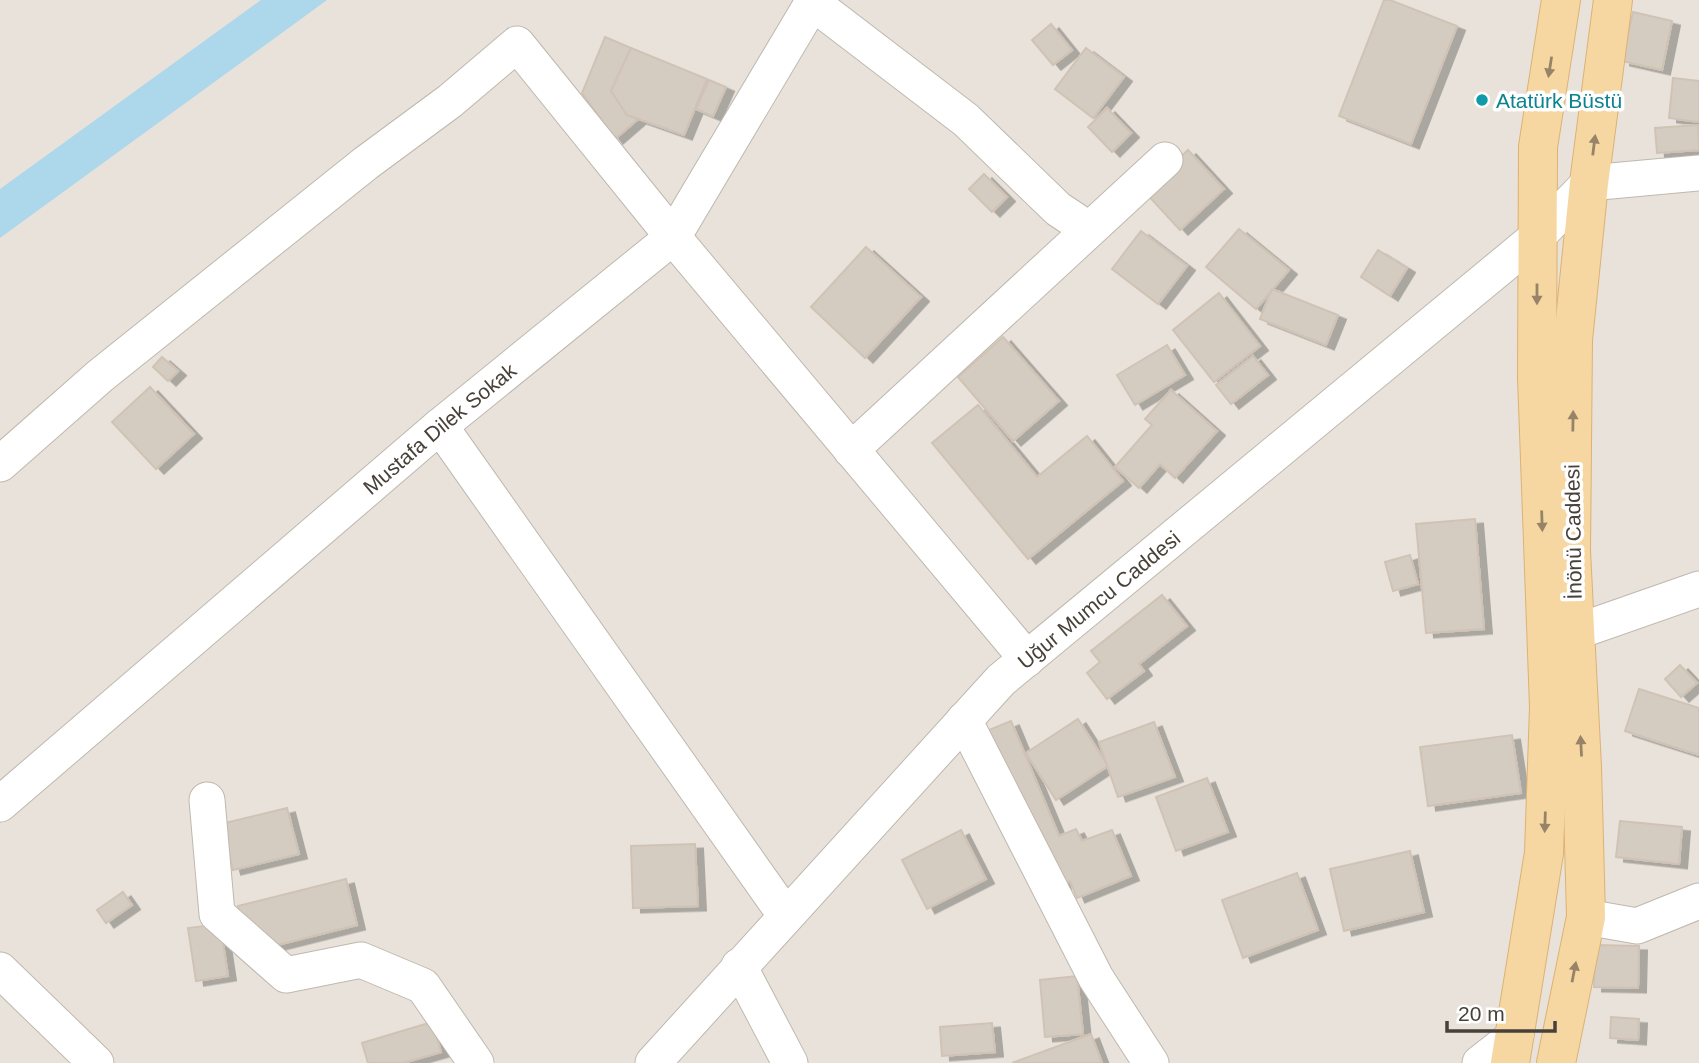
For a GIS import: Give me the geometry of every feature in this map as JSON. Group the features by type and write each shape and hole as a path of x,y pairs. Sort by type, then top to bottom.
{"main road":[{"name":"İnönü Caddesi","path":"1513,1049 1544,853 1549,707 1536,377 1538,147 1561,0"},
{"name":"İnönü Caddesi","path":"1556,1063 1586,917 1583,779 1571,551 1573,340 1589,183 1613,0"}],"street":[{"path":"813,1 966,120 1058,209 1088,229"},
{"name":"Mustafa Dilek Sokak","path":"0,804 440,426 673,237 813,1"},
{"path":"0,464 100,376 517,44 673,237 1027,659"},
{"path":"851,450 1165,160"},
{"path":"1589,183 1699,173"},
{"name":"Uğur Mumcu Caddesi","path":"653,1063 1001,680 1538,237 1589,183"},
{"path":"440,426 786,916"},
{"path":"1576,632 1699,589"},
{"path":"964,720 1096,978 1151,1063"},
{"path":"207,800 216,914 286,975 361,960 423,986 476,1063"},
{"path":"1586,917 1637,926 1699,901"},
{"path":"739,966 790,1063"},
{"path":"0,970 96,1063"},
{"path":"1479,1063 1513,1049"}],"shaded area":[{"path":"0,0 1699,0 1699,1063 0,1063"}],"water":[{"path":"261,0 327,0 0,238 0,189"}],"building":[{"path":"1384,0 1457,26 1411,144 1339,116"},
{"path":"1633,12 1672,21 1662,70 1622,61"},
{"path":"1051,24 1072,50 1053,65 1032,40"},
{"path":"605,37 631,48 611,91 627,115 638,119 615,139 582,93"},
{"path":"631,48 707,79 684,135 627,115 611,91"},
{"path":"1086,48 1124,77 1093,118 1055,89"},
{"path":"1673,78 1699,81 1699,122 1669,118"},
{"path":"709,80 726,87 713,116 696,109"},
{"path":"1107,108 1131,133 1112,152 1088,127"},
{"path":"1698,125 1699,150 1657,153 1655,128"},
{"path":"1188,150 1224,189 1180,230 1144,191"},
{"path":"984,174 1007,197 992,212 969,189"},
{"path":"1239,229 1289,270 1256,309 1206,267"},
{"path":"1141,231 1187,266 1158,304 1112,269"},
{"path":"866,247 921,297 865,358 811,307"},
{"path":"1378,250 1407,268 1390,296 1361,277"},
{"path":"1272,289 1338,315 1326,345 1260,319"},
{"path":"1219,293 1260,346 1214,382 1173,330"},
{"path":"1003,337 1059,401 1013,441 958,377"},
{"path":"1167,345 1185,375 1135,405 1117,375"},
{"path":"1253,356 1268,375 1231,404 1216,385"},
{"path":"162,357 178,371 168,381 153,367"},
{"path":"150,387 194,434 156,469 112,422"},
{"path":"1171,390 1217,431 1175,478 1160,464 1139,488 1115,467 1152,425 1145,419"},
{"path":"978,405 1037,477 1087,436 1123,481 1028,559 932,443"},
{"path":"1475,519 1484,629 1426,633 1416,524"},
{"path":"1410,555 1418,584 1393,591 1385,562"},
{"path":"1162,595 1187,626 1139,664 1144,671 1107,699 1087,673 1100,662 1091,651"},
{"path":"1680,665 1697,683 1681,697 1665,679"},
{"path":"1639,689 1699,708 1699,755 1625,731"},
{"path":"1078,719 1108,766 1056,800 1026,753"},
{"path":"1011,721 1059,836 1076,829 1082,841 1112,830 1131,876 1077,898 1070,881 1050,890 984,732"},
{"path":"1154,722 1175,777 1118,797 1099,742"},
{"path":"1512,735 1521,793 1428,806 1420,747"},
{"path":"1207,778 1228,832 1176,851 1156,797"},
{"path":"287,808 299,854 233,870 221,824"},
{"path":"1620,821 1682,827 1679,864 1616,857"},
{"path":"961,830 986,879 927,909 902,860"},
{"path":"695,844 698,906 633,908 631,846"},
{"path":"1410,851 1424,912 1344,931 1330,869"},
{"path":"1297,873 1318,930 1243,958 1222,900"},
{"path":"346,879 357,925 249,952 238,906"},
{"path":"123,892 132,905 106,923 97,910"},
{"path":"220,924 228,976 196,981 188,928"},
{"path":"1595,945 1639,946 1638,988 1594,987"},
{"path":"1077,976 1083,1034 1045,1037 1040,980"},
{"path":"1611,1017 1639,1019 1638,1040 1610,1038"},
{"path":"432,1022 441,1052 403,1063 368,1063 362,1043"},
{"path":"992,1023 995,1052 942,1056 940,1027"},
{"path":"1091,1034 1102,1063 1012,1063"}],"place":[{"name":"Atatürk Büstü","path":"1482,100"}]}
